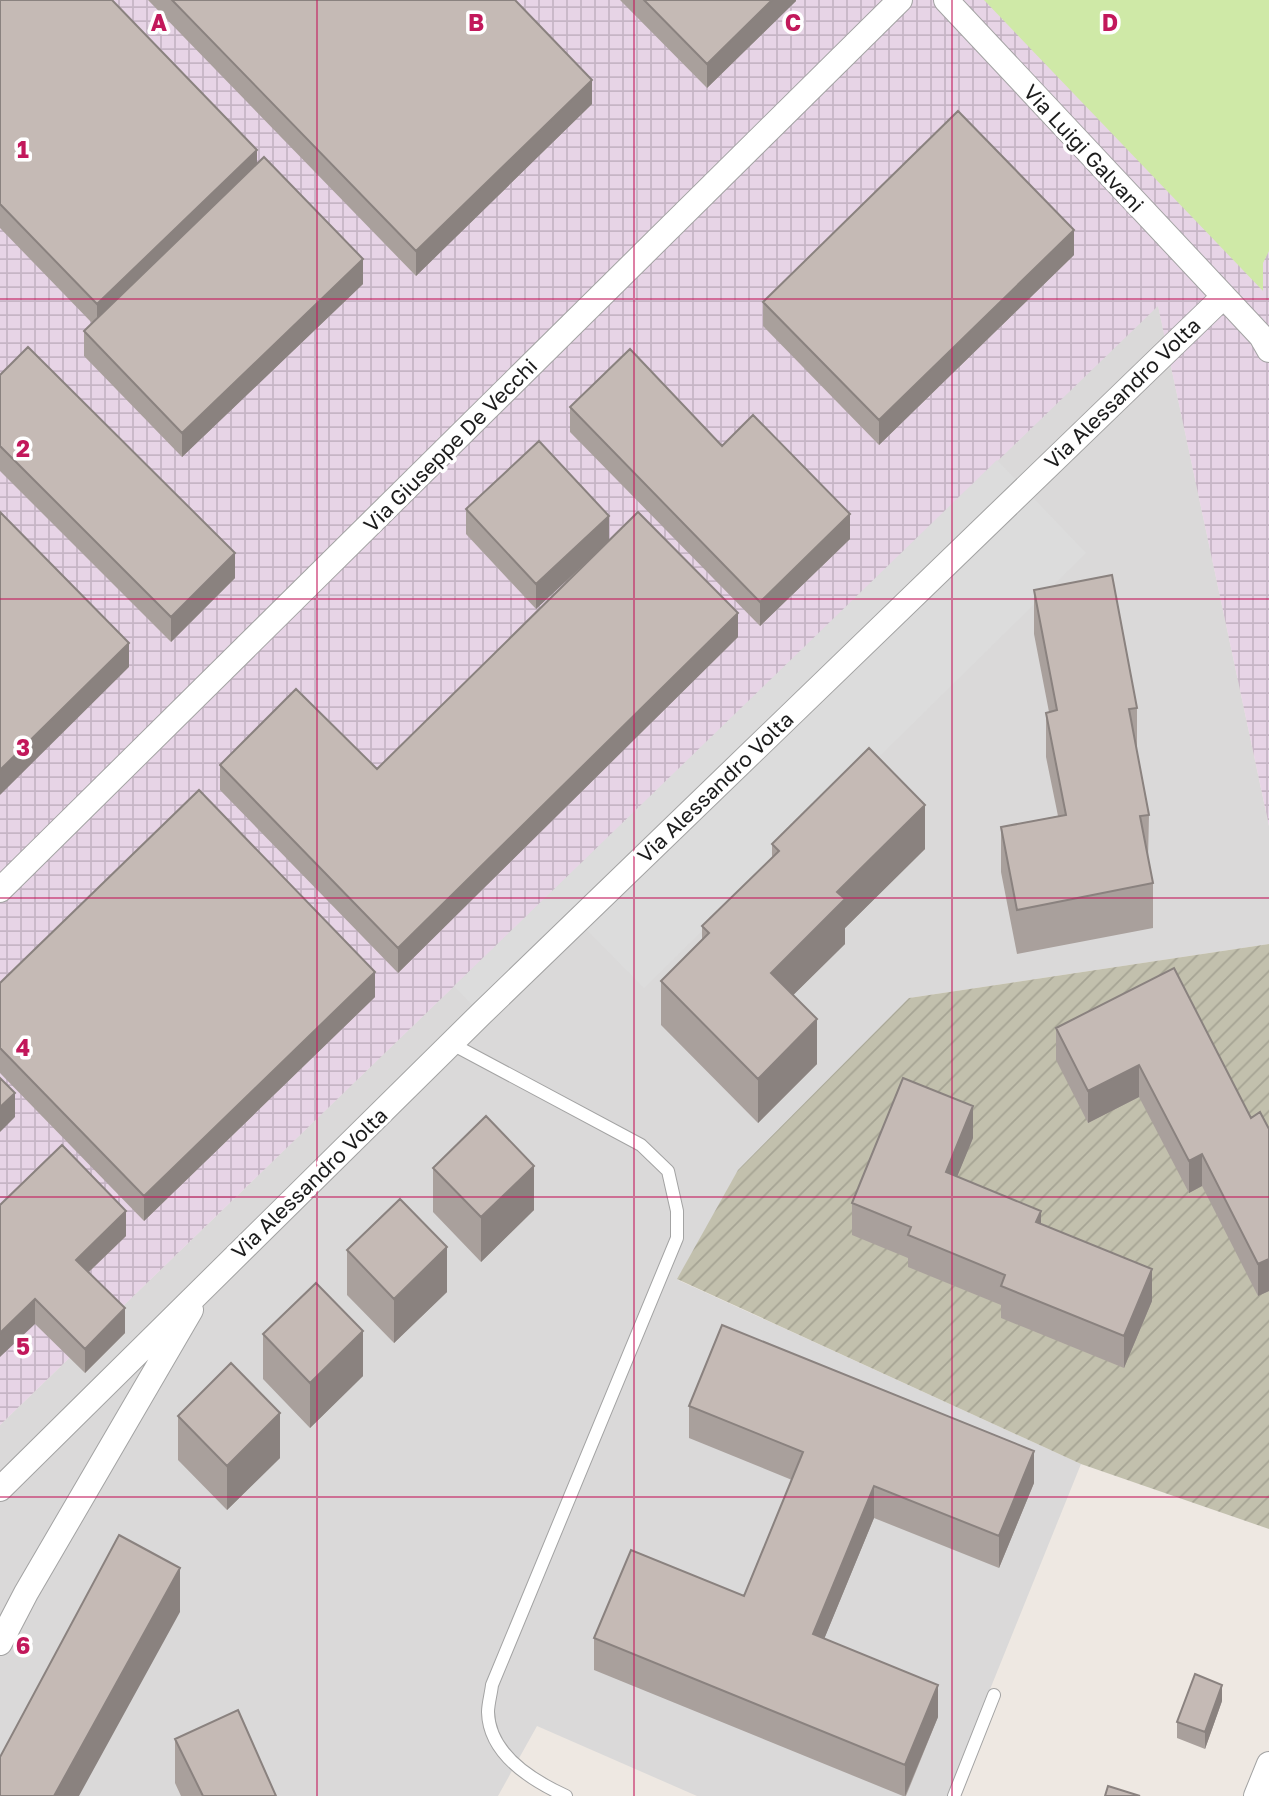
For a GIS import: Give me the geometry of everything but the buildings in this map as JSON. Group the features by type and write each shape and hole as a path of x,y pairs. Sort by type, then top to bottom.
{"street":[{"name":"Via Giuseppe De Vecchi","path":"0,890 900,0"},
{"name":"Via Luigi Galvani","path":"946,0 1269,349"},
{"name":"Via Alessandro Volta","path":"0,1489 209,1279 1223,297"},
{"name":"Via Alessandro Volta","path":"0,1643 26,1592 209,1279"},
{"path":"1256,1796 1269,1765"}],"lane":[{"path":"452,1044 641,1144 668,1171 677,1212 677,1238 492,1685 488,1714 498,1742 522,1773 566,1796"},
{"path":"954,1796 994,1695"}],"shaded area":[{"path":"0,0 1269,0 1269,826 1158,306 0,1425"},
{"path":"1158,305 1269,826 1269,944 909,998 678,1280 1081,1464 947,1796 697,1796 537,1726 498,1796 0,1796 0,1425"},
{"path":"997,460 1086,553 644,988 578,921 481,1014 454,986"},
{"path":"1269,944 1269,1529 1081,1464 677,1279 738,1170 909,998"}],"green space":[{"path":"984,0 1269,0 1269,251 1263,263 1263,291"}]}
